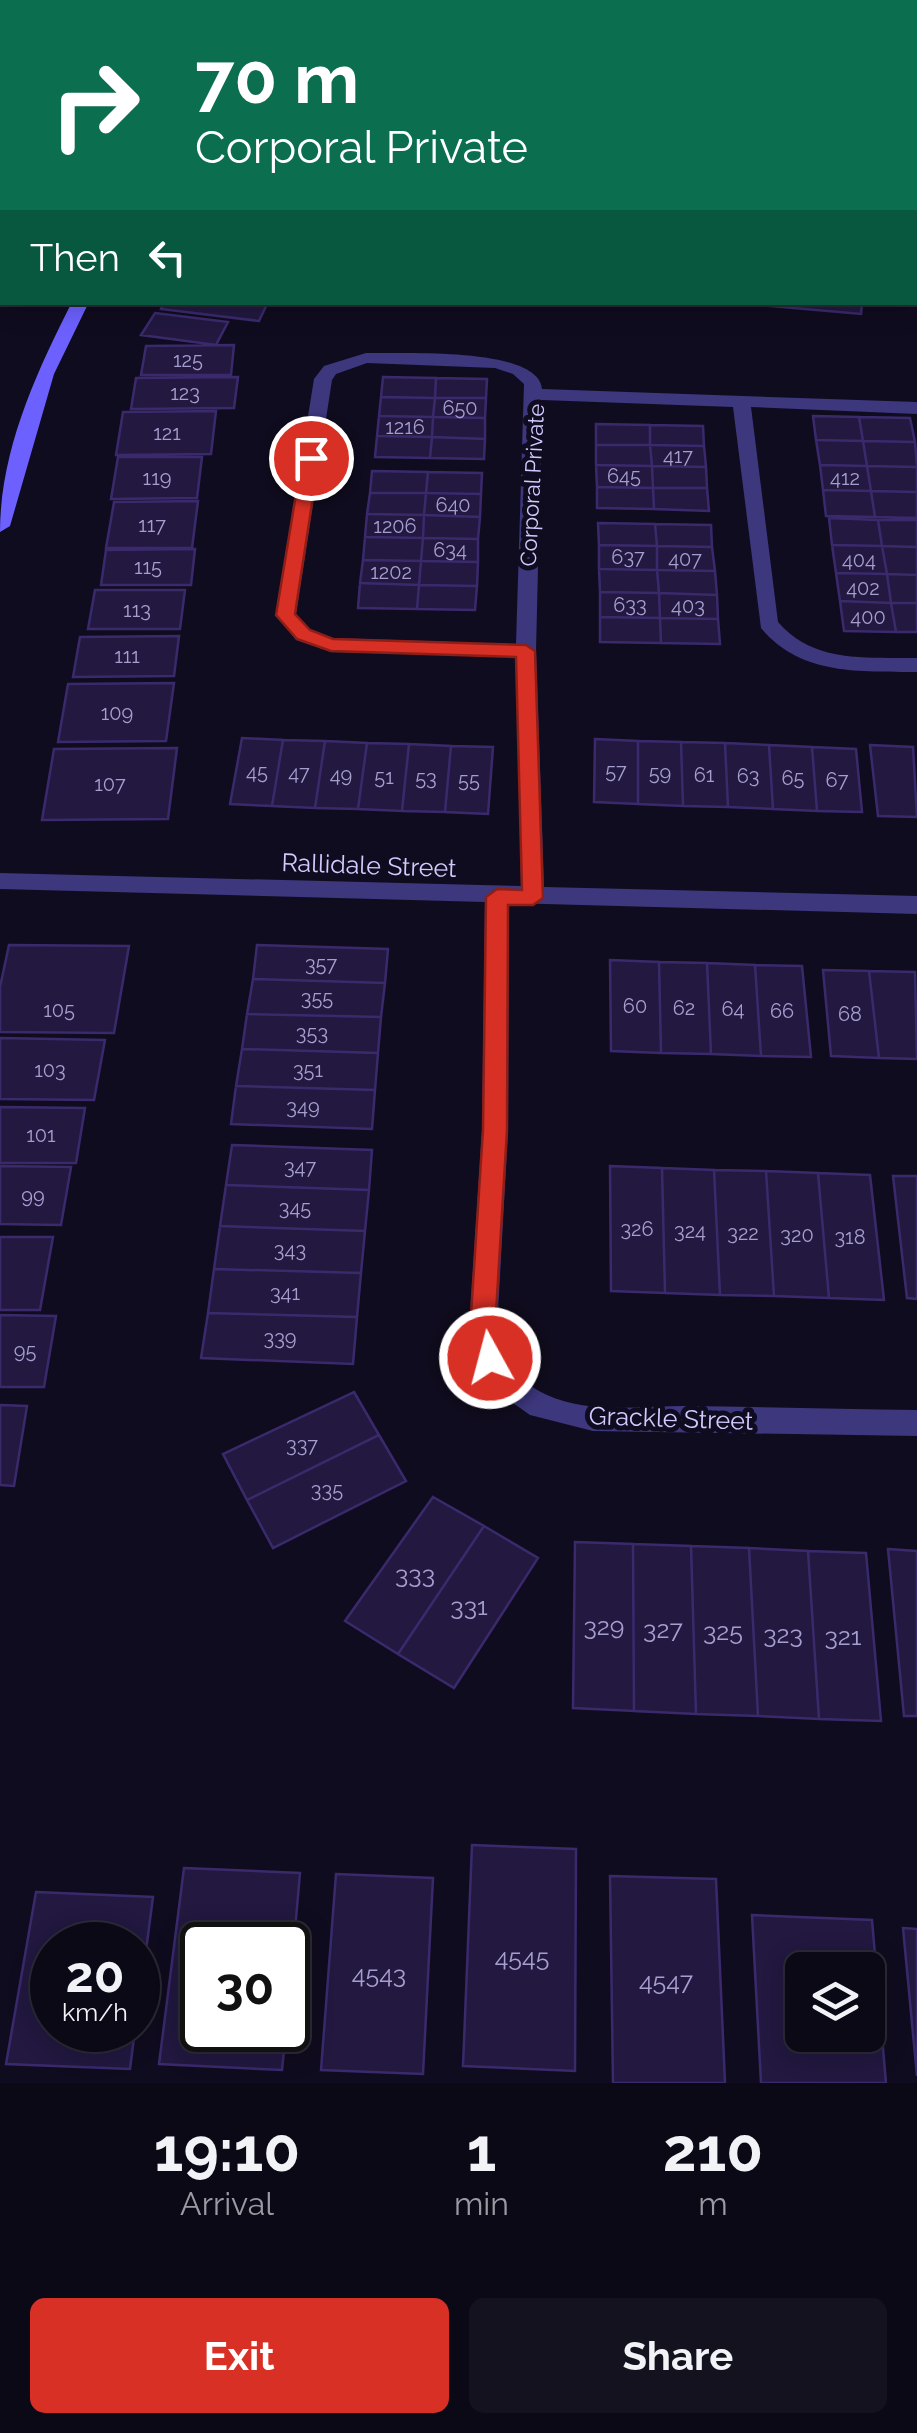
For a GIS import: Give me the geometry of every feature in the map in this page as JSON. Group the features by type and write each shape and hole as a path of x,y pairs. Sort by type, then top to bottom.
{"street":[{"path":"0,526 45,374 80,305"},
{"path":"526,651 331,645 304,635 286,615 323,378 330,370 366,358 497,363 528,374 533,394"},
{"name":"Corporal Private","path":"533,898 526,651 533,394 917,408"},
{"path":"740,401 768,624 792,650 832,662 917,665"},
{"name":"Rallidale Street","path":"0,881 533,898 917,905"},
{"name":"Grackle Street","path":"497,897 495,1130 482,1330 490,1358 504,1379 541,1407 603,1418 917,1424"}],"building":[{"path":"163,305 267,305 259,321 161,309"},
{"path":"760,305 862,305 861,314"},
{"path":"155,313 228,322 216,345 141,335"},
{"path":"234,345 231,375 141,375 146,346"},
{"path":"238,377 234,408 131,409 136,378"},
{"path":"383,377 436,378 435,398 381,397"},
{"path":"436,378 487,379 486,398 435,398"},
{"path":"381,397 435,398 433,417 379,416"},
{"path":"435,398 486,398 485,418 433,417"},
{"path":"216,411 211,454 116,455 123,412"},
{"path":"379,416 433,417 432,437 377,436"},
{"path":"813,416 859,417 863,441 816,440"},
{"path":"433,417 485,418 485,439 432,437"},
{"path":"859,417 910,418 915,442 863,441"},
{"path":"596,424 650,425 650,445 596,445"},
{"path":"650,425 703,426 704,446 650,445"},
{"path":"377,436 432,437 430,458 375,457"},
{"path":"432,437 485,439 484,459 430,458"},
{"path":"816,440 863,441 867,466 820,465"},
{"path":"863,441 915,442 917,467 867,466"},
{"path":"596,445 650,445 652,466 596,465"},
{"path":"650,445 704,446 706,467 652,466"},
{"path":"118,457 202,457 197,498 111,499"},
{"path":"596,465 652,466 653,488 597,487"},
{"path":"820,465 867,466 871,491 823,490"},
{"path":"652,466 706,467 707,488 653,488"},
{"path":"867,466 917,467 917,492 871,491"},
{"path":"372,471 428,472 426,493 370,493"},
{"path":"428,472 482,473 481,494 426,493"},
{"path":"597,487 653,488 654,509 597,508"},
{"path":"653,488 707,488 709,511 654,509"},
{"path":"823,490 871,491 875,517 826,516"},
{"path":"871,491 917,492 917,518 875,517"},
{"path":"370,493 426,493 424,515 367,514"},
{"path":"426,493 481,494 480,517 424,515"},
{"path":"198,501 192,548 106,548 114,502"},
{"path":"367,514 424,515 423,538 365,537"},
{"path":"424,515 480,517 478,539 423,538"},
{"path":"829,518 878,520 882,546 832,545"},
{"path":"878,520 917,520 917,547 882,546"},
{"path":"598,523 655,524 657,546 599,545"},
{"path":"655,524 711,525 712,547 657,546"},
{"path":"365,537 423,538 421,561 363,560"},
{"path":"423,538 478,539 478,562 421,561"},
{"path":"599,545 657,546 657,570 599,569"},
{"path":"832,545 882,546 887,574 836,573"},
{"path":"657,546 712,547 715,571 657,570"},
{"path":"882,546 917,547 917,575 887,574"},
{"path":"195,549 191,585 101,585 106,550"},
{"path":"363,560 421,561 419,585 360,583"},
{"path":"421,561 478,562 477,586 419,585"},
{"path":"599,569 657,570 659,593 600,592"},
{"path":"657,570 715,571 717,595 659,593"},
{"path":"836,573 887,574 891,603 840,601"},
{"path":"887,574 917,575 917,603 891,603"},
{"path":"360,583 419,585 417,609 358,608"},
{"path":"419,585 477,586 475,610 417,609"},
{"path":"95,590 185,590 180,629 88,629"},
{"path":"600,592 659,593 660,618 600,617"},
{"path":"659,593 717,595 718,619 660,618"},
{"path":"840,601 891,603 896,632 844,631"},
{"path":"891,603 917,603 917,632 896,632"},
{"path":"600,617 660,618 661,643 600,642"},
{"path":"660,618 718,619 720,644 661,643"},
{"path":"179,636 174,676 73,677 80,637"},
{"path":"174,683 166,741 58,742 68,684"},
{"path":"242,738 283,740 272,806 230,804"},
{"path":"595,739 638,741 638,804 594,802"},
{"path":"283,740 325,741 315,808 272,806"},
{"path":"325,741 367,743 358,809 315,808"},
{"path":"638,741 681,742 683,806 638,804"},
{"path":"681,742 725,743 728,807 683,806"},
{"path":"367,743 409,744 402,811 358,809"},
{"path":"725,743 769,745 773,809 728,807"},
{"path":"409,744 451,746 445,812 402,811"},
{"path":"769,745 812,747 817,811 773,809"},
{"path":"870,745 913,747 917,817 878,816"},
{"path":"451,746 493,747 488,814 445,812"},
{"path":"812,747 856,749 862,812 817,811"},
{"path":"177,748 168,819 42,820 54,749"},
{"path":"9,945 129,946 114,1033 0,1032 0,987"},
{"path":"257,945 388,949 385,983 253,979"},
{"path":"610,960 659,962 661,1053 611,1051"},
{"path":"659,962 707,963 711,1054 661,1053"},
{"path":"707,963 755,965 761,1056 711,1054"},
{"path":"755,965 802,966 811,1057 761,1056"},
{"path":"823,970 869,971 879,1058 831,1056"},
{"path":"869,971 915,972 917,1059 879,1058"},
{"path":"253,979 385,983 381,1017 247,1014"},
{"path":"247,1014 381,1017 378,1053 242,1049"},
{"path":"0,1038 105,1040 94,1100 0,1099"},
{"path":"242,1049 378,1053 375,1090 236,1086"},
{"path":"236,1086 375,1090 372,1129 231,1124"},
{"path":"0,1107 85,1108 76,1163 0,1163"},
{"path":"232,1145 372,1150 369,1190 226,1185"},
{"path":"0,1166 71,1167 61,1225 0,1224"},
{"path":"610,1166 662,1168 665,1293 611,1291"},
{"path":"662,1168 714,1170 720,1295 665,1293"},
{"path":"714,1170 766,1171 774,1296 720,1295"},
{"path":"766,1171 818,1173 829,1298 774,1296"},
{"path":"818,1173 870,1175 884,1300 829,1298"},
{"path":"893,1176 917,1176 917,1299 907,1298"},
{"path":"226,1185 369,1190 365,1231 220,1226"},
{"path":"220,1226 365,1231 361,1273 214,1269"},
{"path":"0,1237 53,1237 40,1310 0,1310"},
{"path":"214,1269 361,1273 357,1317 208,1313"},
{"path":"208,1313 357,1317 353,1364 201,1358"},
{"path":"0,1315 56,1316 44,1387 0,1387"},
{"path":"354,1392 379,1435 247,1500 223,1454"},
{"path":"0,1405 27,1406 14,1486 0,1485"},
{"path":"379,1435 406,1481 273,1548 247,1500"},
{"path":"433,1497 484,1526 398,1654 345,1621"},
{"path":"484,1526 538,1558 454,1688 398,1654"},
{"path":"575,1542 633,1544 634,1711 573,1708"},
{"path":"633,1544 691,1546 696,1714 634,1711"},
{"path":"691,1546 749,1548 758,1716 696,1714"},
{"path":"749,1548 808,1551 819,1719 758,1716"},
{"path":"888,1549 917,1551 917,1716 904,1716"},
{"path":"808,1551 866,1553 881,1721 819,1719"},
{"path":"472,1845 576,1849 575,2071 463,2066"},
{"path":"184,1868 300,1873 296,1922 180,1922 180,2052 284,2052 282,2070 159,2064"},
{"path":"336,1874 433,1878 423,2074 321,2070"},
{"path":"610,1876 716,1879 725,2083 613,2083"},
{"path":"36,1892 153,1897 150,1922 31,1922"},
{"path":"752,1915 872,1920 875,1952 785,1952 785,2052 883,2052 886,2083 761,2083"},
{"path":"30,1926 30,2052 132,2052 130,2069 6,2064"},
{"path":"903,1928 917,1929 917,2076"}],"route":[{"path":"311,458 286,615 304,635 331,645 526,651 533,898 497,897 495,1130 482,1330 490,1358"}]}
